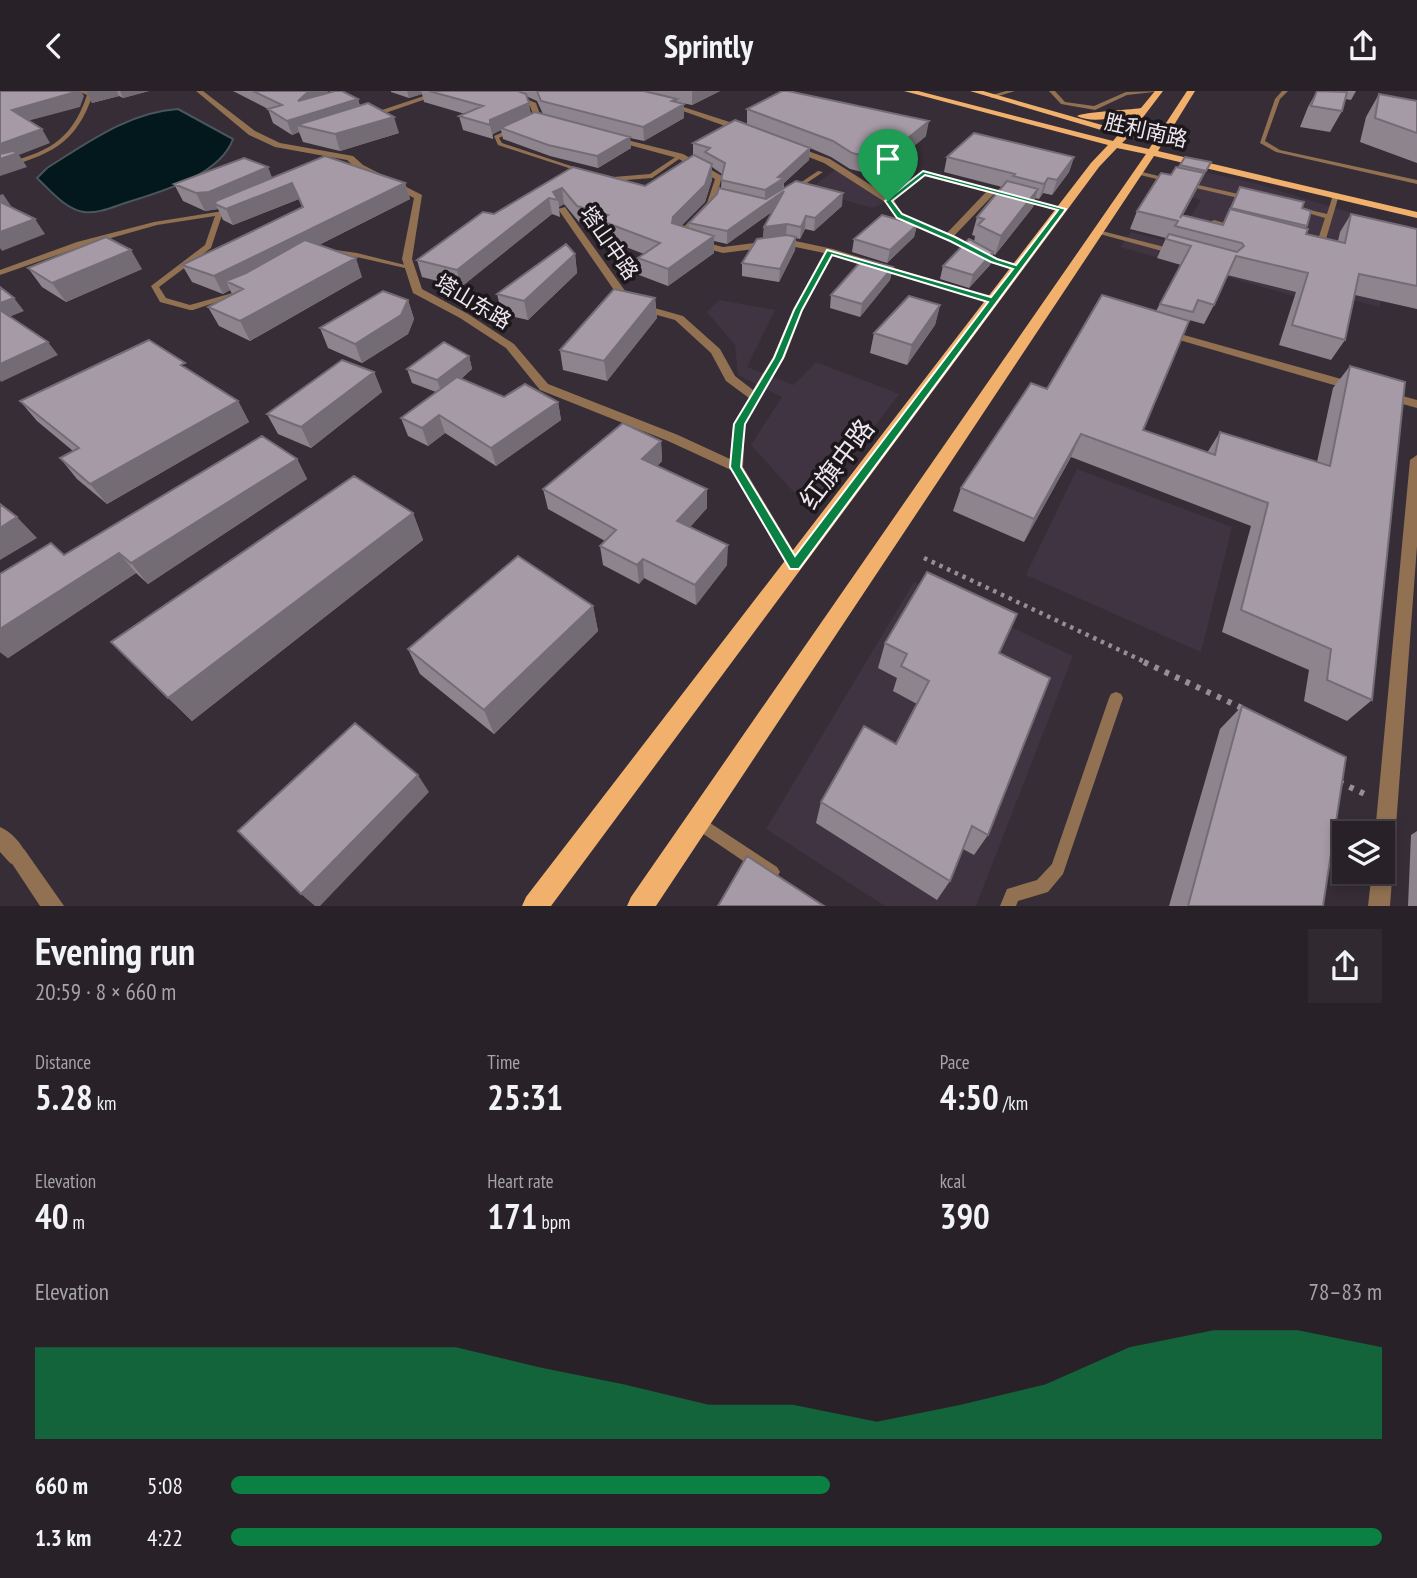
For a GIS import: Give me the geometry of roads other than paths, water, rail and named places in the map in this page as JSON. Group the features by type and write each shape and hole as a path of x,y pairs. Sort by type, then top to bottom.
{"main road":[{"name":"胜利南路","path":"908,91 1038,126 1119,139 1340,190 1417,215"},
{"name":"胜利南路","path":"975,91 1040,110 1119,139"},
{"name":"红旗中路","path":"536,906 1062,209 1089,156 1119,139 1159,91"},
{"path":"640,906 1156,147 1191,91"},
{"path":"1040,110 1099,116 1144,110"},
{"path":"1038,126 1068,137 1089,156"},
{"name":"胜利南路","path":"1156,147 1264,167"},
{"name":"胜利南路","path":"1330,182 1340,190"},
{"path":"1370,191 1417,203"}],"street":[{"name":"塔山东路","path":"199,91 252,133 278,145 350,158 359,167 419,197 407,259 417,291 464,316 510,346 544,387 673,438 736,467"},
{"path":"356,120 446,91"},
{"path":"501,91 533,105 538,118 562,124"},
{"path":"661,102 753,132"},
{"path":"599,134 680,156 719,178 712,204 678,238 723,250 786,242 830,251 993,300"},
{"path":"278,145 304,137"},
{"path":"779,142 827,161 888,201 899,216 994,261 1018,268"},
{"path":"888,201 923,173 1062,209"},
{"path":"948,237 992,191"},
{"name":"塔山中路","path":"562,209 629,304 679,318 716,351 730,378 754,396"},
{"path":"794,565 736,467 739,424 779,358 798,310 830,251"},
{"path":"1157,331 1365,390"},
{"path":"1378,393 1417,404"},
{"path":"1386,821 1417,460"},
{"path":"0,837 52,906"},
{"path":"1379,906 1381,884"},
{"path":"40,887 62,906"}],"lane":[{"path":"0,167 42,155 74,133 90,95 81,91"},
{"path":"992,96 1012,91"},
{"path":"1052,91 1063,103 1096,108 1126,94 1159,91"},
{"path":"1285,91 1278,99 1262,142 1278,151 1417,182"},
{"path":"528,123 538,118"},
{"path":"517,127 496,137 500,144 586,172"},
{"path":"600,175 613,179 652,176 680,156"},
{"path":"338,163 350,158"},
{"path":"788,193 820,172"},
{"path":"1138,173 1258,200"},
{"path":"1307,245 1320,249 1340,190"},
{"path":"714,195 727,198"},
{"path":"1282,206 1330,217"},
{"path":"0,273 79,244 156,223 219,214 231,209"},
{"path":"219,214 208,246 155,286 163,300 190,308 251,288"},
{"path":"1214,222 1240,229"},
{"path":"1098,232 1189,256"},
{"path":"310,254 346,251 382,263 409,267"},
{"path":"1008,906 1013,895 1042,886 1058,869 1116,698"},
{"path":"697,821 787,883"}]}
